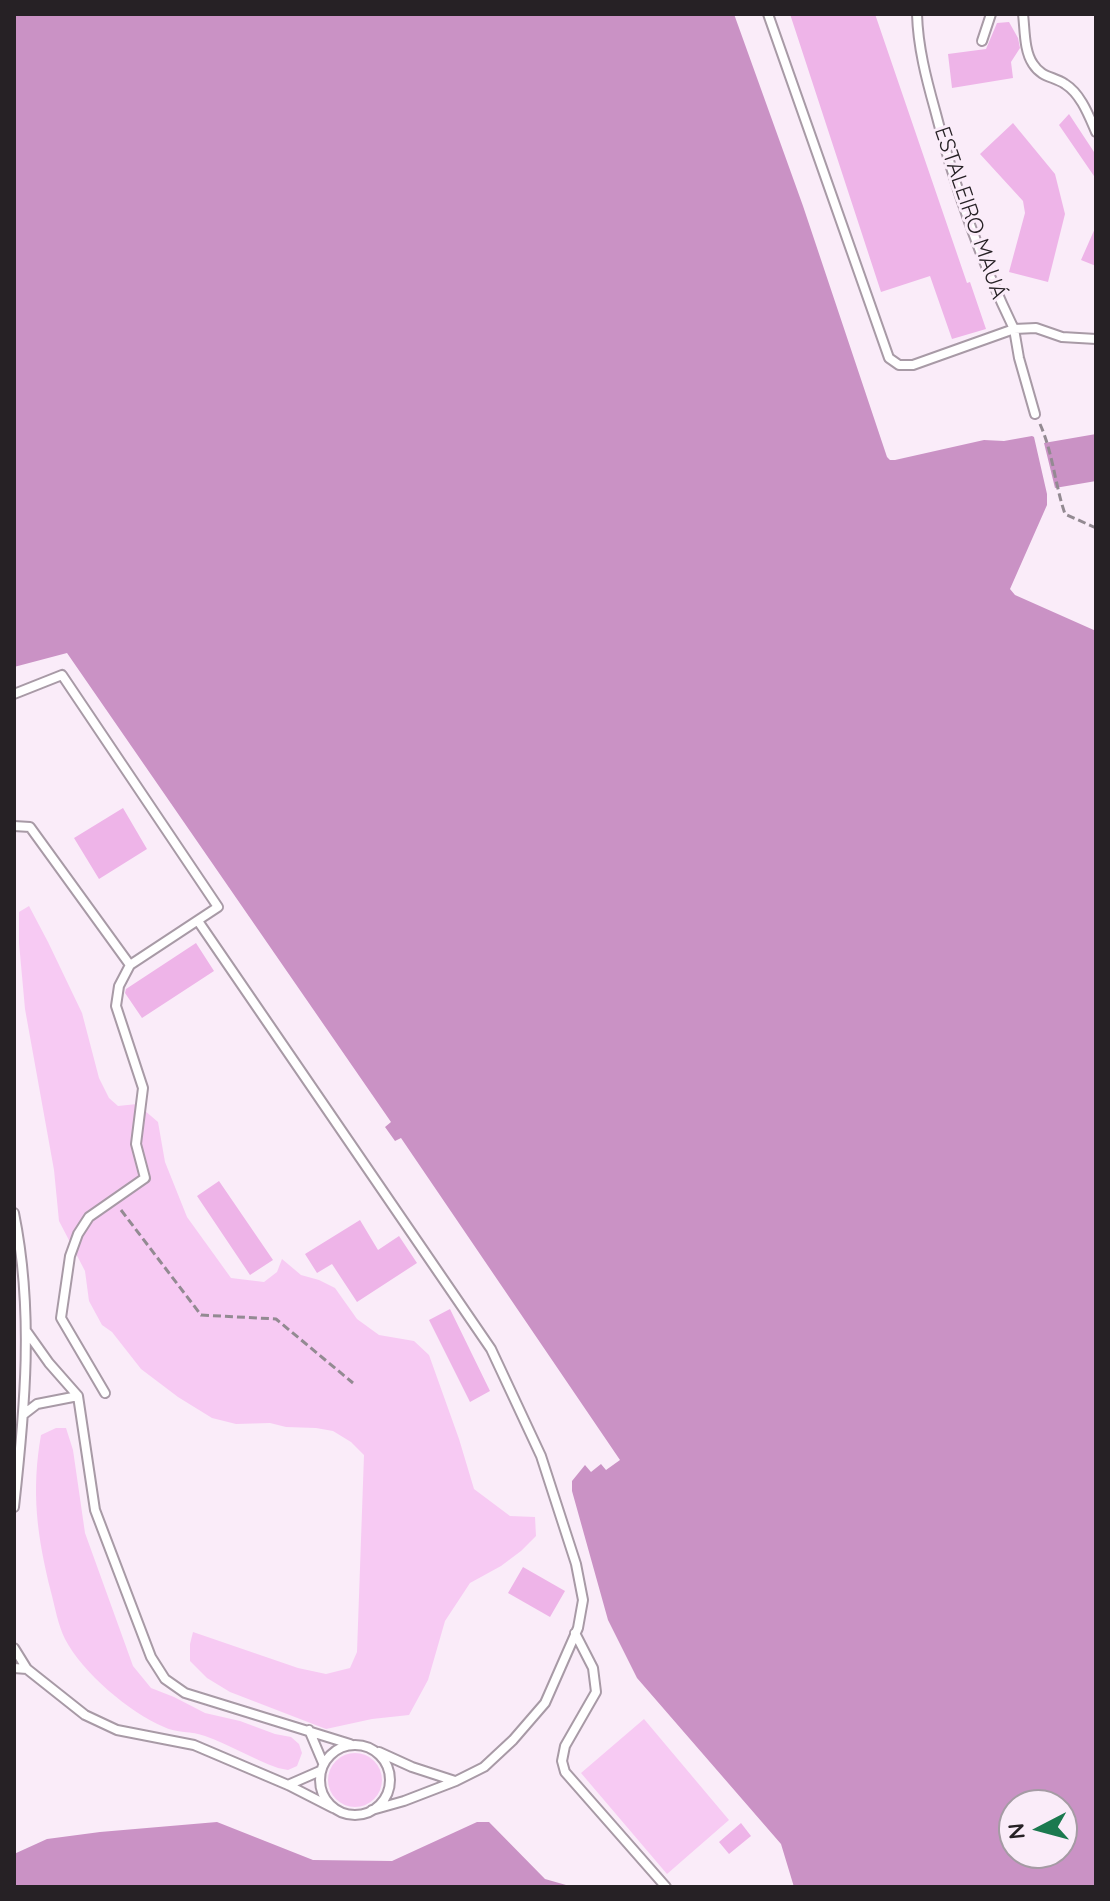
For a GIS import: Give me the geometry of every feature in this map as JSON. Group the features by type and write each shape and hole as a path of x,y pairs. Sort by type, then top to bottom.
{"lane":[{"path":"768,14 889,358 899,365 913,365 1014,329 1036,328 1062,337 1096,339"},
{"name":"ESTALEIRO MAUÁ","path":"917,14 918,40 946,155 985,266 1014,329 1035,414"},
{"path":"982,41 991,14"},
{"path":"1023,14 1032,64 1043,76 1067,84 1084,105 1096,132"},
{"path":"14,694 62,675 218,907 130,965 119,986 116,1006 143,1088 136,1144 145,1178 89,1217 78,1234 70,1256 61,1318 105,1393"},
{"path":"14,826 30,827 130,965"},
{"path":"14,1648 27,1669 85,1715 117,1730 194,1745 352,1815 404,1801 484,1767 545,1703 575,1633 583,1600 576,1564 541,1456 491,1349 198,921"},
{"path":"14,1213 27,1332 24,1414 14,1507"},
{"path":"27,1332 78,1396 95,1510 151,1657 165,1679 185,1693 350,1744"},
{"path":"24,1414 37,1404 78,1396"},
{"path":"575,1633 593,1668 596,1692 565,1746 562,1761 565,1772 666,1887"},
{"path":"14,1668 27,1669"},
{"path":"309,1730 322,1767 321,1792 333,1808"},
{"path":"288,1785 322,1767 330,1754 350,1744 361,1744 412,1767 456,1781"},
{"path":"371,1748 386,1763 390,1774 387,1795 372,1810"}],"path":[{"path":"1035,414 1046,438 1065,514 1096,528"},
{"path":"114,1201 201,1315 276,1319 353,1383"}],"shaded area":[{"path":"14,14 734,14 803,206 887,457 895,460 984,440 1034,437 1047,505 1010,589 1015,595 1096,631 1096,1887 794,1887 781,1844 637,1678 608,1620 572,1491 572,1481 585,1465 591,1472 601,1464 606,1470 620,1460 401,1138 395,1141 385,1127 391,1122 67,653 14,667"},
{"path":"1096,434 1096,481 1055,488 1044,443"},
{"path":"29,906 82,1013 99,1078 109,1098 118,1106 137,1104 158,1122 165,1162 187,1217 231,1278 264,1282 277,1272 282,1259 301,1275 335,1288 357,1319 379,1335 414,1341 429,1355 474,1489 510,1516 535,1517 536,1536 501,1566 470,1583 445,1621 428,1680 409,1715 326,1729 230,1692 207,1678 190,1661 193,1632 298,1668 326,1674 350,1668 357,1652 364,1455 333,1431 270,1423 236,1424 212,1418 141,1369 112,1332 102,1325 89,1301 85,1271 59,1221 54,1170 25,1009 19,912"},
{"path":"56,1428 66,1428 73,1450 85,1533 133,1666 151,1688 205,1713 291,1737 299,1744 302,1753 297,1766 288,1770 278,1768 205,1736 169,1729 151,1721 108,1690 73,1652 57,1616 42,1552 37,1514 36,1476 41,1435"},
{"path":"644,1719 729,1820 667,1874 581,1773"},
{"path":"355,1753 374,1761 382,1780 374,1799 355,1807 336,1799 328,1780 336,1761"},
{"path":"217,1822 313,1860 392,1861 477,1822 489,1822 545,1879 573,1887 14,1887 14,1854 47,1839"}],"building":[{"path":"790,14 875,14 967,283 970,282 986,329 952,339 930,276 881,292"},
{"path":"1009,22 1020,48 1011,62 1013,78 952,88 948,54 986,49 997,23"},
{"path":"1069,114 1096,155 1096,179 1059,125"},
{"path":"1013,123 1055,174 1065,214 1048,282 1009,272 1025,213 1023,201 980,154"},
{"path":"1096,226 1096,266 1081,260"},
{"path":"123,808 147,849 99,879 74,838"},
{"path":"196,943 214,971 142,1018 125,993 126,989"},
{"path":"219,1181 273,1260 250,1275 197,1196"},
{"path":"360,1220 378,1250 399,1236 417,1263 357,1302 332,1264 317,1273 305,1254"},
{"path":"450,1309 490,1391 470,1402 429,1320"},
{"path":"523,1567 565,1591 550,1617 508,1593"},
{"path":"741,1823 751,1836 729,1854 719,1842"}]}
